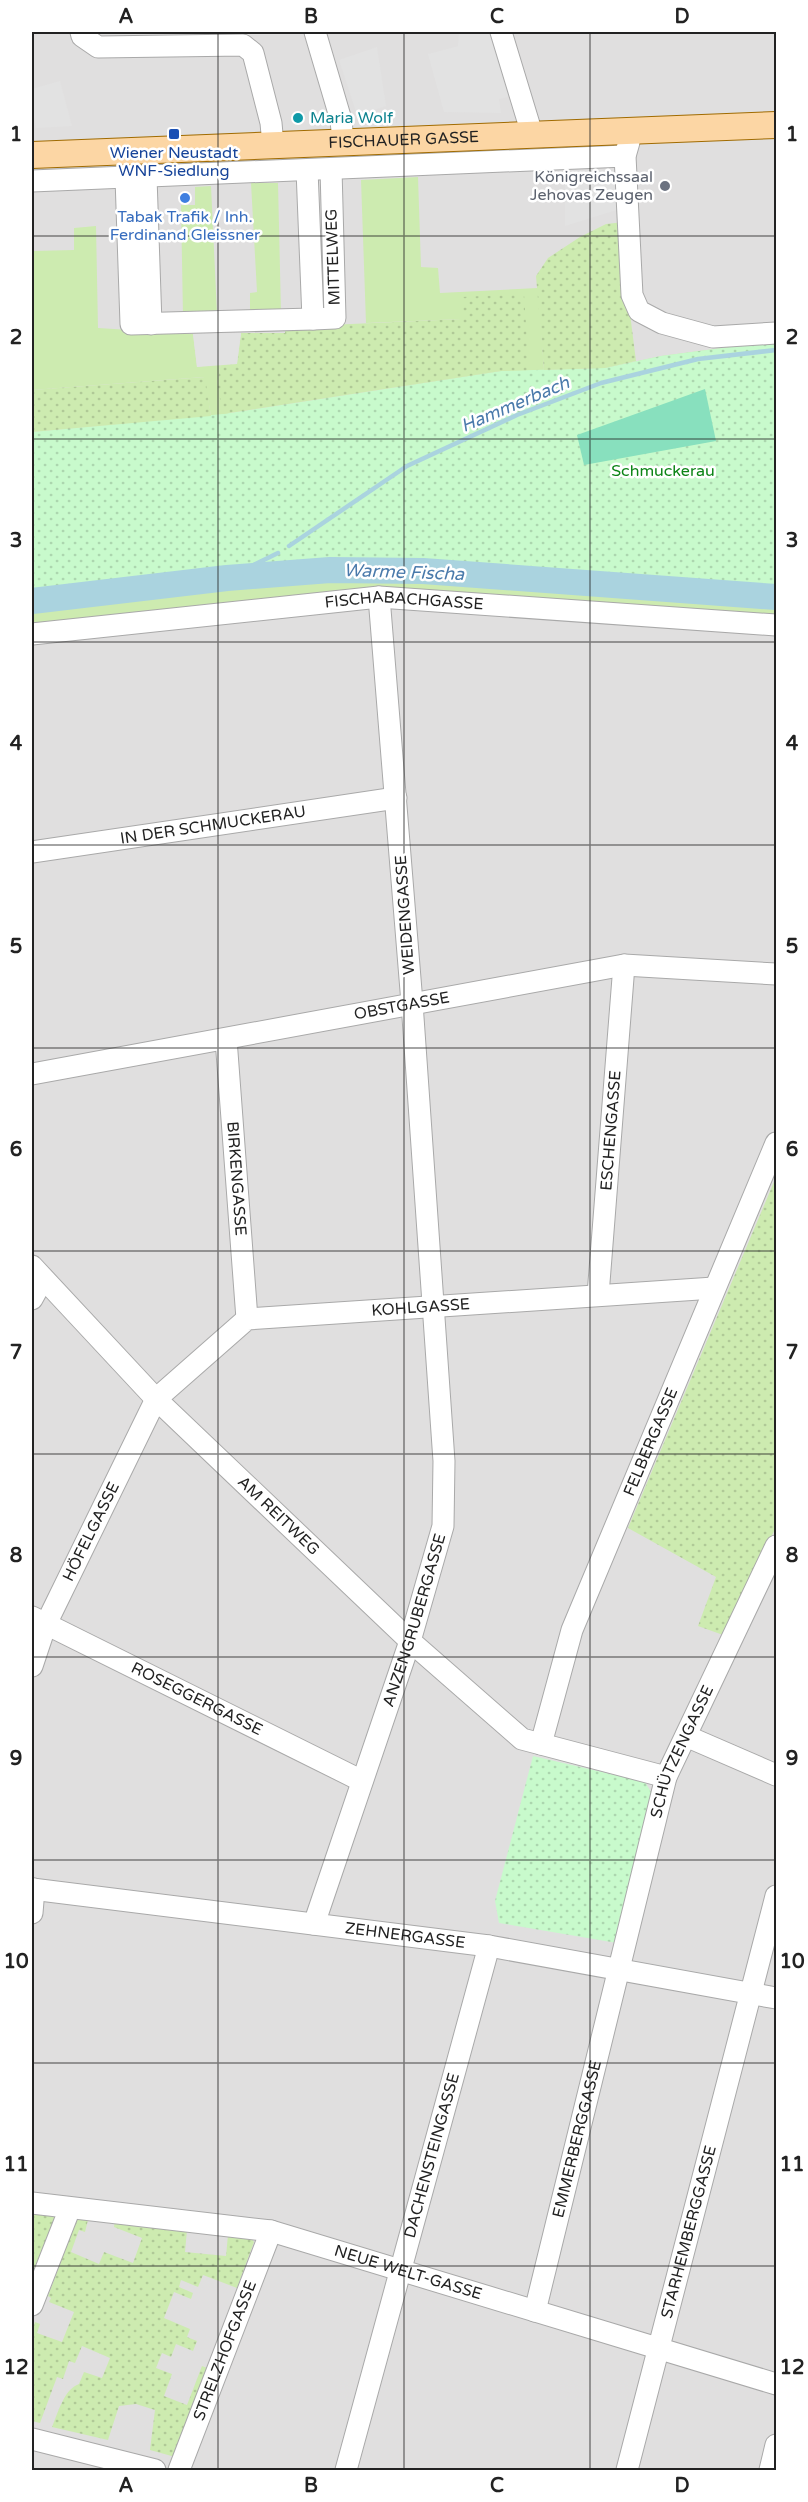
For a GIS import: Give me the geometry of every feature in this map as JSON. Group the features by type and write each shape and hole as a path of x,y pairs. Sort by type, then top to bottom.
{"main road":[{"name":"FISCHAUER GASSE","path":"32,155 777,125"}],"street":[{"path":"81,32 82,36 98,47 243,45 253,53 271,123 273,146"},
{"path":"315,32 341,120 343,142"},
{"path":"501,32 532,134"},
{"path":"632,130 625,156 632,295 639,311 662,323 713,337 777,333"},
{"path":"32,181 625,156"},
{"name":"MITTELWEG","path":"307,170 313,319 335,318 331,169"},
{"path":"136,177 131,324 313,319"},
{"name":"FISCHABACHGASSE","path":"32,634 379,597 777,625"},
{"name":"WEIDENGASSE","path":"379,597 412,1003 433,1305"},
{"name":"IN DER SCHMUCKERAU","path":"32,852 396,798"},
{"name":"OBSTGASSE","path":"32,1074 624,965 777,974"},
{"name":"ESCHENGASSE","path":"598,1295 624,965"},
{"name":"BIRKENGASSE","path":"226,1039 247,1319"},
{"name":"FELBERGASSE","path":"541,1744 572,1630 714,1288 777,1143"},
{"path":"32,1299 37,1272"},
{"name":"AM REITWEG","path":"37,1272 156,1399 410,1641 522,1739 666,1777"},
{"name":"KOHLGASSE","path":"247,1319 714,1288"},
{"name":"ANZENGRUBERGASSE","path":"314,1924 410,1641 443,1527 444,1461 433,1305"},
{"path":"156,1399 247,1319"},
{"name":"HÖFELGASSE","path":"32,1666 39,1621 156,1399"},
{"name":"SCHÜTZENGASSE","path":"621,1968 666,1777 777,1546"},
{"name":"ROSEGGERGASSE","path":"39,1621 362,1781"},
{"path":"686,1736 777,1775"},
{"path":"32,1912 33,1889"},
{"name":"ZEHNERGASSE","path":"33,1889 489,1946 621,1968 777,1998"},
{"name":"STARHEMBERGGASSE","path":"627,2470 777,1896"},
{"name":"DACHENSTEINGASSE","path":"346,2470 489,1946"},
{"name":"EMMERBERGGASSE","path":"535,2311 621,1968"},
{"name":"NEUE WELT-GASSE","path":"32,2203 271,2231 777,2384"},
{"path":"32,2305 70,2208"},
{"name":"STRELZHOFGASSE","path":"179,2470 271,2231"},
{"path":"32,2439 155,2470"},
{"path":"770,2470 777,2445"}],"shaded area":[{"path":"32,32 776,32 776,2470 32,2470"},
{"path":"459,32 489,32 511,96 499,99 501,113 444,112 428,54 458,46"},
{"path":"377,47 386,106 362,114 361,110 356,112 339,60"},
{"path":"60,81 72,126 36,128 32,109 32,89"},
{"path":"602,170 621,187 623,208 565,226 565,172"},
{"path":"241,333 237,364 197,367 193,334"}],"green space":[{"name":"Schmuckerau","path":"418,177 421,267 438,268 440,293 538,288 544,370 605,368 661,356 776,341 776,592 422,567 279,566 32,594 218,432 211,416 204,377 32,390 32,251 74,250 74,228 96,226 98,328 193,334 197,367 221,363 217,384 234,428 412,385 501,371 461,298 462,319 366,323 361,180"},
{"path":"251,183 278,183 281,313 250,313 250,293 257,292"},
{"path":"211,186 217,314 183,317 181,205 195,205 195,187"},
{"path":"624,222 627,290 636,361 605,368 544,370 536,276 548,258 580,237 606,224"},
{"path":"524,294 529,370 501,371 223,414 217,384 221,363 237,363 241,333 285,333 285,327 461,319 461,297"},
{"name":"Schmuckerau","path":"776,341 776,592 422,567 279,566 32,594 32,432 223,414 501,371 605,368 661,356"},
{"path":"205,377 211,416 32,432 32,390"},
{"path":"705,389 716,441 584,465 577,435"},
{"path":"279,566 422,567 776,592 776,603 424,578 317,577 32,611 32,594"},
{"path":"317,577 424,578 776,603 776,617 387,590 32,628 32,611"},
{"path":"776,1177 776,1527 723,1635 698,1626 716,1577 628,1528"},
{"path":"533,1756 645,1782 654,1797 617,1943 499,1923 495,1901"},
{"path":"32,2209 52,2211 56,2220 32,2283"},
{"path":"81,2215 89,2216 85,2232 79,2230 71,2252 99,2264 104,2252 133,2263 142,2238 114,2227 115,2219 187,2230 185,2252 226,2256 228,2235 251,2237 254,2242 237,2288 203,2275 198,2287 181,2280 179,2287 193,2293 191,2299 174,2292 164,2318 190,2329 187,2337 197,2341 193,2351 176,2344 171,2357 162,2353 156,2368 172,2374 164,2396 187,2405 202,2366 207,2368 175,2457 150,2450 155,2410 136,2404 119,2406 108,2440 52,2427 65,2396 79,2384 84,2372 102,2378 110,2358 82,2346 75,2363 69,2361 63,2379 57,2377 40,2423 32,2421 32,2331 35,2322 40,2324 37,2333 62,2342 74,2312 49,2302 51,2298 48,2296 76,2221"}],"waterway":[{"name":"Hammerbach","path":"289,546 407,466 517,415 601,383 698,359 776,350"},
{"name":"Hammerbach","path":"227,578 278,553"},
{"name":"Warme Fischa","path":"32,601 227,578 330,570 423,571 776,597"}],"place":[{"name":"Maria Wolf","path":"298,118"},
{"name":"Wiener Neustadt WNF-Siedlung","path":"174,134"},
{"name":"Königreichssaal Jehovas Zeugen","path":"665,186"},
{"name":"Tabak Trafik / Inh. Ferdinand Gleissner","path":"185,198"}]}
